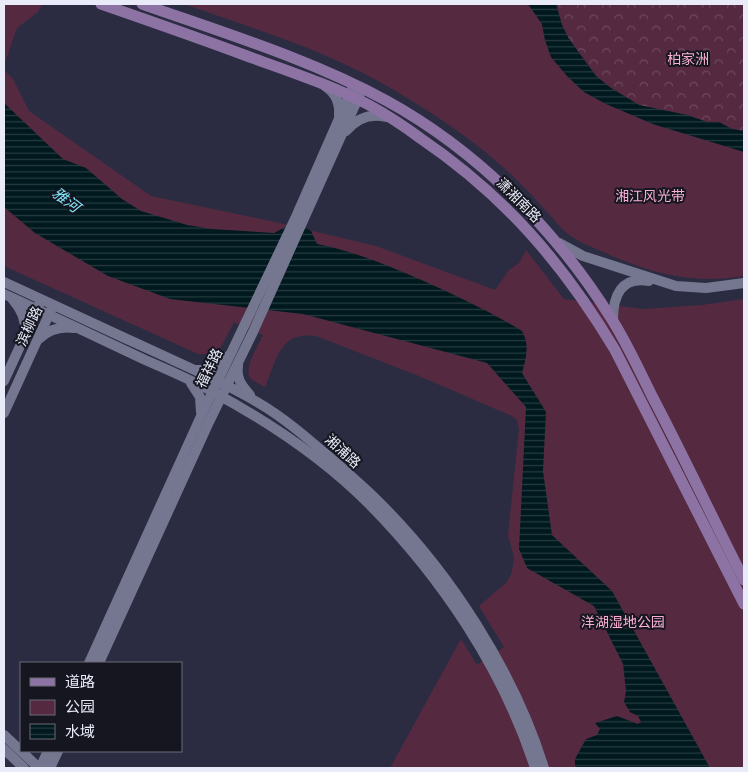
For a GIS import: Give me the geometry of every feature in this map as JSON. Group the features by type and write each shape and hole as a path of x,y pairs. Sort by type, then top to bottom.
{"main road":[{"name":"潇湘南路","path":"102,4 270,64 353,97 393,119 459,166 505,205 549,253 591,310 614,350 744,604"},
{"name":"潇湘南路","path":"142,4 302,62 358,86 398,107 470,158 512,196 575,265 613,320 689,467 744,580"},
{"path":"322,84 335,95 338,102 339,115 337,124"},
{"name":"福祥路","path":"300,219 337,124 358,86"},
{"name":"福祥路","path":"222,383 242,355 248,331 300,219 338,144 353,97"},
{"path":"338,144 350,126 365,117 380,115 393,119"},
{"path":"551,237 571,251 583,256 676,286 695,288 744,285"},
{"path":"613,320 613,306 616,295 627,284 636,280 695,291 744,285"},
{"name":"湘浦路","path":"4,282 42,299 51,310 83,331 217,394 246,411 285,436 345,482 389,526 435,580 474,638 496,677 520,728 535,768"},
{"path":"5,294 22,311 25,324 24,338"},
{"name":"湘浦路","path":"5,294 37,309 51,310 189,368 258,402 292,425 377,499 439,571 472,618 499,664 524,715 544,768"},
{"name":"滨柳路","path":"4,381 42,299"},
{"name":"滨柳路","path":"4,414 51,310"},
{"path":"36,344 47,332 54,329 70,328 83,331"},
{"name":"福祥路","path":"89,662 217,394 234,347 248,331"},
{"path":"189,368 202,370 216,366 223,362 234,347"},
{"path":"242,355 237,374 239,380 258,402"},
{"path":"184,378 193,384 200,397 205,420 225,408 238,408 246,411"},
{"name":"福祥路","path":"99,662 205,420"},
{"path":"4,734 20,740"},
{"path":"4,734 20,750"},
{"path":"5,751 17,768"},
{"path":"5,751 24,768"},
{"path":"23,752 39,768 47,752"},
{"path":"50,768 58,752"}],"green space":[{"path":"4,4 42,4 38,12 17,28 4,65"},
{"name":"湘江风光带","path":"184,4 528,4 542,24 551,57 584,92 606,104 653,124 744,152 744,276 706,279 671,275 619,259 584,244 565,232 516,179 472,141 394,90 318,52"},
{"name":"柏家洲","path":"556,4 744,4 744,131 732,129 719,122 707,122 687,115 639,105 611,88 596,76 569,39 562,25"},
{"name":"洋湖湿地公园","path":"4,70 13,79 29,111 151,196 275,222 376,246 495,290 509,270 519,263 526,250 564,299 643,309 702,305 744,299 744,768 390,768 461,639 477,665 504,647 479,606 507,582 512,572 514,557 508,535 519,429 517,420 512,416 419,376 316,336 294,338 281,349 265,387 251,379 249,375 252,357 263,335 234,322 220,349 212,354 198,354 4,266"}],"water":[{"path":"528,4 556,4 562,25 569,39 596,76 611,88 639,105 687,115 707,122 719,122 732,129 744,131 744,152 653,124 606,104 584,92 551,57 542,24"},
{"name":"雅河","path":"4,103 63,159 86,168 122,199 141,211 187,225 212,229 274,233 287,226 305,227 311,231 317,244 359,255 413,276 499,317 522,331 527,346 522,373 546,412 543,471 552,535 612,591 710,768 578,768 575,766 575,759 586,739 597,735 600,729 595,723 617,716 638,724 641,722 638,716 630,712 624,702 626,691 623,664 594,606 527,568 519,549 526,407 487,363 303,314 170,299 108,276 35,233 4,207"}]}
